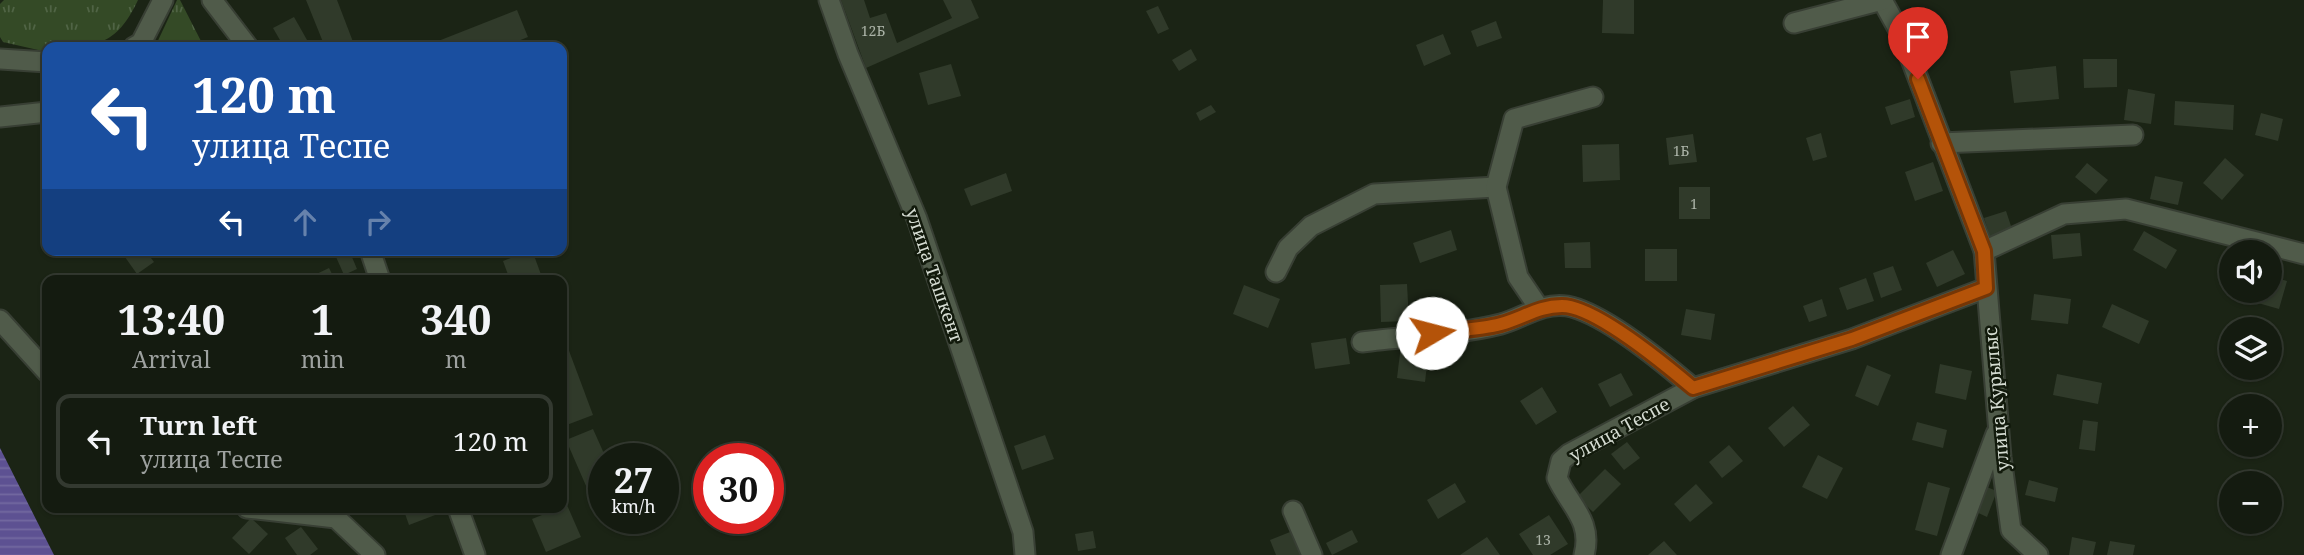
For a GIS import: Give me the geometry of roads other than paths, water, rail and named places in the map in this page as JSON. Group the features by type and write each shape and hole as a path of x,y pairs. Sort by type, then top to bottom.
{"street":[{"path":"142,42 163,0"},
{"path":"212,0 244,42"},
{"name":"улица Ташкент","path":"830,0 848,54 917,219 1023,532 1025,555"},
{"path":"1794,23 1882,0"},
{"name":"улица Курылыс","path":"1882,0 1902,36 1984,251 1998,426 2011,530 2038,555"},
{"path":"0,59 42,62"},
{"path":"1539,308 1518,277 1496,187 1514,119 1593,97"},
{"path":"0,117 42,113"},
{"path":"1941,144 2133,135"},
{"path":"1276,272 1289,248 1311,226 1374,194 1496,187"},
{"path":"1984,251 2064,214 2126,209 2304,254"},
{"path":"372,256 378,275"},
{"name":"улица Теспе","path":"1584,555 1588,540 1586,524 1557,478 1562,461 1569,454 1693,388 1852,339 1986,288"},
{"name":"улица Теспе","path":"1362,342 1501,324 1539,308 1566,306 1606,324 1660,359 1693,388"},
{"path":"0,320 42,366"},
{"path":"1951,555 1998,426"},
{"path":"1293,511 1311,555"},
{"path":"292,513 336,518 375,555"},
{"path":"460,513 475,555"}]}
